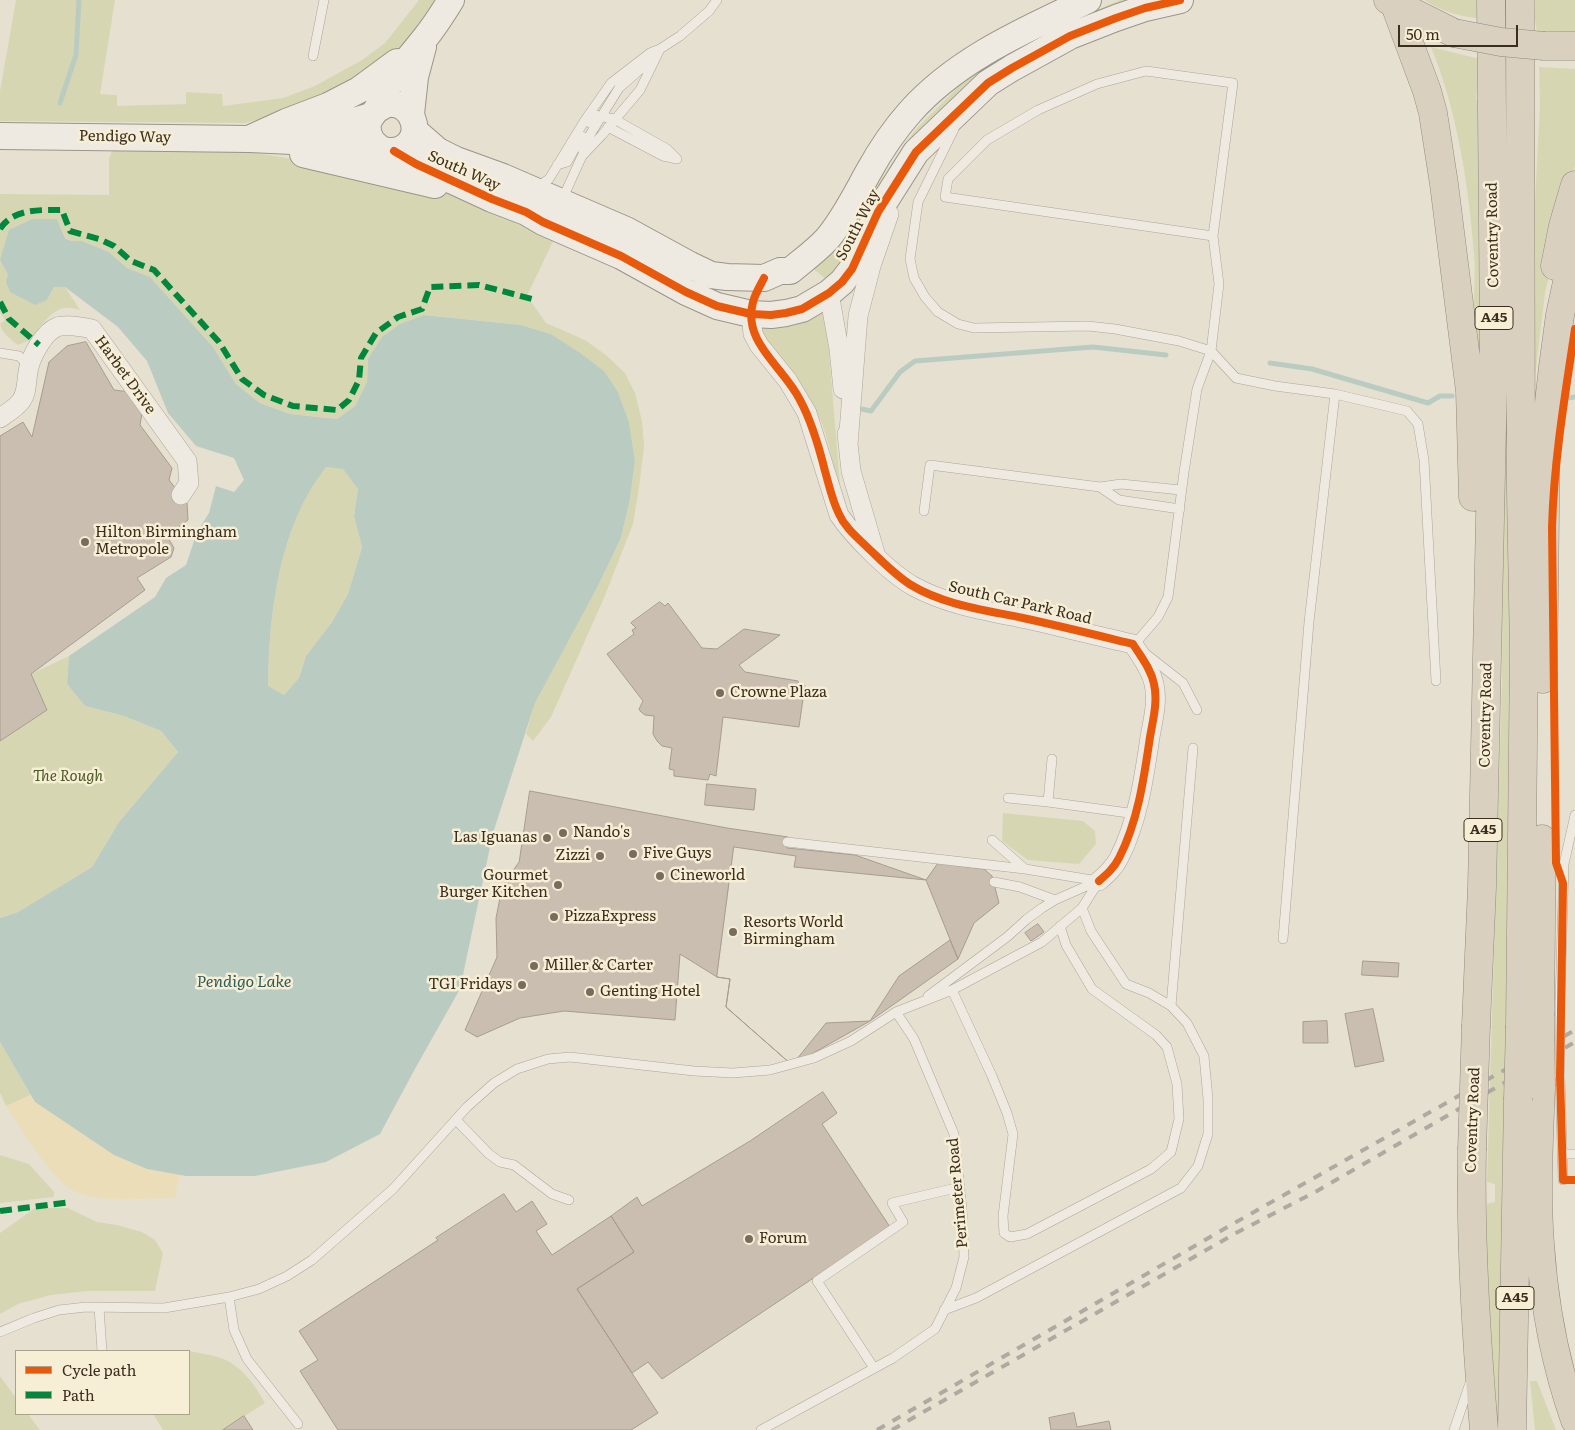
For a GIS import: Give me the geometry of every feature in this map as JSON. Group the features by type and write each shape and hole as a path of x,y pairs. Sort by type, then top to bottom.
{"highway":[{"name":"Coventry Road","path":"1484,1430 1475,1316 1471,1210 1482,887 1494,335 1491,0"},
{"name":"Coventry Road","path":"1512,1430 1517,1166 1540,1088 1540,1014 1524,650 1521,493 1520,0"},
{"path":"1391,2 1427,90 1433,113 1444,184 1470,391 1474,570 1487,635"},
{"path":"1391,2 1454,33 1501,42 1544,46 1575,46"},
{"path":"1524,650 1533,517 1539,380 1548,304 1564,226 1575,185"},
{"path":"1540,1014 1546,429 1560,315 1575,245"},
{"path":"1540,1088 1538,1170 1540,1244 1545,1294 1553,1343 1564,1388 1575,1420"},
{"path":"1517,1166 1528,1213 1531,1281 1537,1326 1543,1357 1565,1430"},
{"path":"1471,1430 1471,1381 1475,1316"}],"street":[{"path":"426,37 415,77 413,122 408,145 401,149 384,148 371,139 368,123 389,85 426,37 451,0"},
{"name":"South Way","path":"384,148 492,199 526,212 547,205 626,230 711,275 764,278 780,270 790,271 827,239 840,221 882,149 909,112 927,95 960,68 996,46 1088,0"},
{"name":"South Way","path":"413,122 438,151 456,160 503,177 621,256 686,292 717,306 751,314 771,315 802,309 829,294 842,282 852,269 878,212 916,152 988,83 1070,36 1124,15 1180,0"},
{"path":"250,139 286,122 328,106 359,90 390,68 426,37"},
{"path":"374,112 389,104 401,106 413,122"},
{"name":"Pendigo Way","path":"250,139 330,128 374,112"},
{"name":"Pendigo Way","path":"0,136 250,139 384,148"},
{"path":"250,139 274,150 309,155 372,169 492,199"},
{"name":"South Car Park Road","path":"848,445 858,316 871,266 908,164"},
{"path":"790,271 818,283 829,294"},
{"path":"751,314 754,300 764,278"},
{"name":"South Car Park Road","path":"829,294 839,348 850,471 875,554"},
{"name":"South Car Park Road","path":"751,314 753,334 759,345 788,380 807,413 839,516 848,528 892,571 910,585 934,596 964,606 1133,644"},
{"name":"Harbet Drive","path":"0,418 22,401 26,389 29,366 42,339 57,327 78,326 92,329 187,461 189,483 180,495"},
{"path":"1099,881 1108,874 1118,860 1136,814 1152,729 1156,692 1150,671 1133,644"}],"lane":[{"path":"313,56 324,0"},
{"path":"582,156 588,138 619,88 626,80 646,65 660,49 696,23 718,0"},
{"path":"547,205 582,156 640,90 660,49"},
{"path":"547,205 549,179 585,120 611,83 650,53 660,49"},
{"path":"1197,710 1183,683 1133,644 1158,617 1168,597 1196,388 1211,351 1219,284 1213,236 1234,83 1146,71 1097,84 1038,110 987,140 948,179 946,197 1213,236"},
{"path":"967,102 918,202 910,258 914,278 925,297 938,312 958,324 974,328 1097,327 1179,340 1211,351 1236,378 1276,386 1336,394 1407,411 1418,424 1424,460 1436,680"},
{"path":"557,165 567,162 594,115 614,119 667,149 677,159 663,156 608,127"},
{"path":"653,160 663,156"},
{"path":"0,353 19,356 29,366"},
{"path":"1283,939 1309,622 1336,394"},
{"path":"924,511 930,465 1100,487 1121,484 1181,490"},
{"path":"1100,487 1119,500 1180,509"},
{"path":"1171,1006 1193,748"},
{"path":"1048,802 1052,759"},
{"path":"1008,798 1136,814"},
{"path":"1563,1180 1562,1154 1540,1088 1540,1014 1564,864 1575,815"},
{"path":"992,840 1025,869"},
{"path":"787,842 1025,869 1099,881"},
{"path":"920,1002 1054,900 1099,881"},
{"path":"0,1332 59,1310 99,1307 164,1308 229,1297 259,1289 287,1276 312,1260 393,1189 466,1107 494,1083 518,1069 535,1063 570,1057 694,1071 733,1073 770,1070 814,1058 851,1040 896,1012 952,990 1042,942 1082,908 1099,881"},
{"path":"994,882 1020,886 1054,900"},
{"path":"944,1310 976,1298 1181,1188 1198,1166 1208,1134 1208,1099 1204,1056 1187,1023 1171,1006 1149,993 1126,984 1090,931 1082,908"},
{"path":"952,990 992,1076 1007,1113 1013,1134 1003,1216 1004,1232 1010,1237 1027,1234 1151,1169 1171,1152 1178,1119 1177,1084 1167,1047 1156,1035 1092,989 1066,945 1060,926"},
{"name":"Perimeter Road","path":"761,1430 893,1358 934,1328 956,1288 964,1257 960,1187 954,1134 914,1039 896,1012"},
{"path":"456,1120 489,1154 500,1162 514,1165 552,1194 569,1200"},
{"path":"1562,1154 1575,1154"},
{"path":"874,1368 817,1281 903,1222 892,1202 960,1187"},
{"path":"229,1297 234,1330 247,1359 298,1424"},
{"path":"99,1307 102,1350"},
{"path":"1454,1430 1471,1381"}],"green space":[{"path":"16,0 115,0 100,94 117,95 117,106 186,104 186,92 222,94 223,106 283,98 315,86 362,60 385,43 419,0 438,0 422,24 389,60 327,101 245,123 0,121 0,91"},
{"path":"1120,0 1146,0 993,68 830,282 812,268 837,247 856,224 875,189 905,143 919,126 958,87 989,62 1072,21"},
{"path":"1424,0 1481,0 1481,19 1451,13"},
{"path":"1535,0 1575,0 1575,32 1537,31"},
{"path":"1431,47 1480,59 1476,100 1483,102 1486,406 1475,327 1475,262 1465,176 1455,123"},
{"path":"1539,67 1575,69 1575,166 1569,184 1545,293 1533,394 1534,220 1540,105"},
{"path":"1504,76 1511,77 1511,647 1504,1196 1505,1430 1493,1430 1485,1248 1487,1204 1495,1202 1495,1184 1487,1182 1502,682"},
{"path":"112,151 242,151 333,165 445,192 556,235 527,296 546,323 585,340 606,355 625,373 635,393 642,421 644,446 633,524 604,598 551,717 533,741 526,734 535,702 597,588 621,538 630,499 635,461 629,422 618,392 603,371 579,352 551,334 521,325 424,315 368,359 367,382 355,406 337,419 290,414 260,403 236,384 213,347 150,277 127,268 109,252 82,241 71,241 65,237 57,219 0,260 0,194 109,195 109,159"},
{"path":"0,260 8,275 47,300 54,287 65,287 80,310 59,309 46,320 33,339 18,345 4,333 0,324 5,320 0,312"},
{"path":"821,313 826,315 840,485 838,485 824,429 815,409 795,376 762,335 762,329 793,326"},
{"path":"326,467 343,468 358,489 354,516 362,546 348,594 332,622 306,656 299,678 284,695 268,687 270,636 277,585 282,560 299,512 312,486"},
{"name":"The Rough","path":"69,656 67,684 85,706 124,716 161,731 178,752 119,822 92,867 18,912 0,918 0,741 47,710 31,674"},
{"path":"1003,813 1083,821 1095,831 1096,844 1079,864 1028,860 1002,841"},
{"path":"0,1042 31,1095 6,1106 0,1093"},
{"path":"0,1155 29,1164 54,1192 54,1197 0,1203"},
{"path":"35,1208 68,1208 97,1222 142,1232 155,1240 163,1253 155,1291 87,1291 51,1295 18,1304 0,1314 0,1233"},
{"path":"190,1351 217,1357 235,1365 257,1389 265,1403 223,1430 163,1430 154,1415 190,1415"},
{"path":"0,1376 15,1397 15,1415 29,1415 40,1430 0,1430"},
{"path":"1530,1381 1537,1381 1556,1430 1535,1430"}],"sand":[{"path":"31,1095 35,1102 114,1155 147,1169 180,1174 175,1198 98,1198 76,1192 67,1186 38,1154 6,1106"}],"water":[{"name":"Pendigo Lake","path":"32,219 57,219 65,238 71,241 82,241 109,252 127,268 150,277 213,347 236,384 260,403 290,414 337,419 355,406 367,382 368,359 382,337 400,324 424,315 521,325 551,334 604,371 618,392 629,422 635,461 630,499 621,538 597,588 535,703 493,833 460,989 380,1134 326,1162 255,1176 186,1176 147,1169 114,1155 35,1102 0,1042 0,918 18,912 92,867 119,822 178,752 161,731 124,716 85,706 67,684 69,656 155,597 166,578 186,565 197,532 209,513 216,486 234,492 244,480 234,458 196,446 168,413 147,361 118,327 65,287 54,287 47,300 35,305 10,292 6,282 8,275 0,260 9,230","holes":["326,467 343,469 358,489 354,516 362,547 348,594 332,622 306,656 299,678 284,695 268,686 274,600 287,543 297,516 310,490"]}],"building":[{"name":"Hilton Birmingham Metropole","path":"86,342 114,390 130,392 142,413 140,425 172,468 169,480 187,503 188,520 167,536 174,548 171,557 137,578 145,590 31,674 47,710 0,741 0,436 23,422 32,437 49,362 67,346"},
{"name":"Crowne Plaza","path":"660,602 665,606 668,603 702,648 717,649 744,629 780,635 739,665 745,672 798,681 799,684 805,685 799,727 723,717 716,776 710,774 708,780 674,776 674,770 669,769 672,748 662,746 657,741 653,734 654,716 645,715 640,711 639,709 643,701 607,654 634,634 632,630 636,628 631,623"},
{"path":"707,784 756,789 754,810 705,805"},
{"name":"Resorts World Birmingham","path":"530,791 727,828 788,837 787,848 855,855 926,880 938,863 984,869 992,876 999,903 974,923 958,959 950,940 899,976 870,1021 826,1023 792,1065 726,1007 730,979 717,977 680,954 675,1020 564,1011 520,1018 477,1037 465,1030 497,957 496,918 502,887 519,862"},
{"path":"734,847 796,856 794,867 926,880 958,959 870,1021 792,1065 726,1007 730,979 717,977"},
{"path":"1038,924 1044,932 1031,941 1025,933"},
{"path":"1363,961 1399,963 1398,977 1362,975"},
{"path":"1373,1009 1384,1061 1355,1067 1345,1014"},
{"path":"1327,1021 1328,1043 1303,1043 1303,1022"},
{"name":"Forum","path":"823,1092 837,1113 822,1124 890,1227 662,1379 648,1362 632,1373 577,1289 634,1252 611,1216 637,1197 642,1206 750,1141"},
{"path":"504,1194 516,1212 532,1201 547,1224 536,1231 552,1255 611,1216 634,1252 577,1289 658,1413 631,1430 338,1430 300,1371 318,1360 299,1331 438,1240 436,1238"},
{"path":"1074,1413 1077,1427 1109,1421 1111,1430 1051,1430 1049,1418"},
{"path":"244,1416 253,1430 223,1430"}],"waterway":[{"path":"60,103 76,55 79,0"},
{"path":"862,409 871,411 900,372 915,361 1093,347 1166,355"},
{"path":"1270,363 1312,369 1428,403 1440,396 1452,396"},
{"path":"1568,398 1575,397"}],"railway":[{"path":"877,1430 1231,1225 1575,1030"},
{"path":"892,1430 1236,1233 1317,1191 1575,1042"}],"marked path":[{"path":"0,229 12,217 20,214 37,210 62,210 70,231 99,239 114,246 131,261 154,270 219,342 242,379 264,395 293,406 337,410 349,400 359,380 361,358 376,333 398,317 422,309 430,287 479,285 536,300"},
{"path":"0,302 9,319 39,345"},
{"path":"0,1211 71,1202"}],"cycle path":[{"path":"394,151 416,164 621,256 686,292 717,306 751,314 771,315 786,313 802,309 829,293 842,282 852,269 878,212 916,152 988,83 1070,36 1145,8 1180,0"},
{"path":"764,278 753,302 751,317 753,330 766,354 793,388 804,408 815,435 834,503 845,524 852,532 894,572 924,592 965,606 1133,644 1148,668 1155,690 1154,717 1136,814 1119,858 1113,868 1099,881"},
{"path":"1575,329 1558,452 1552,527 1556,863 1563,883 1560,1076 1563,1180 1575,1180"}],"place":[{"name":"Hilton Birmingham Metropole","path":"85,542"},
{"name":"Crowne Plaza","path":"720,693"},
{"name":"Nando's","path":"563,833"},
{"name":"Las Iguanas","path":"547,838"},
{"name":"Five Guys","path":"633,854"},
{"name":"Zizzi","path":"600,856"},
{"name":"Cineworld","path":"660,876"},
{"name":"Gourmet Burger Kitchen","path":"558,885"},
{"name":"PizzaExpress","path":"554,917"},
{"name":"Resorts World Birmingham","path":"733,932"},
{"name":"Miller & Carter","path":"534,966"},
{"name":"TGI Fridays","path":"522,985"},
{"name":"Genting Hotel","path":"590,992"},
{"name":"Forum","path":"749,1239"}]}
